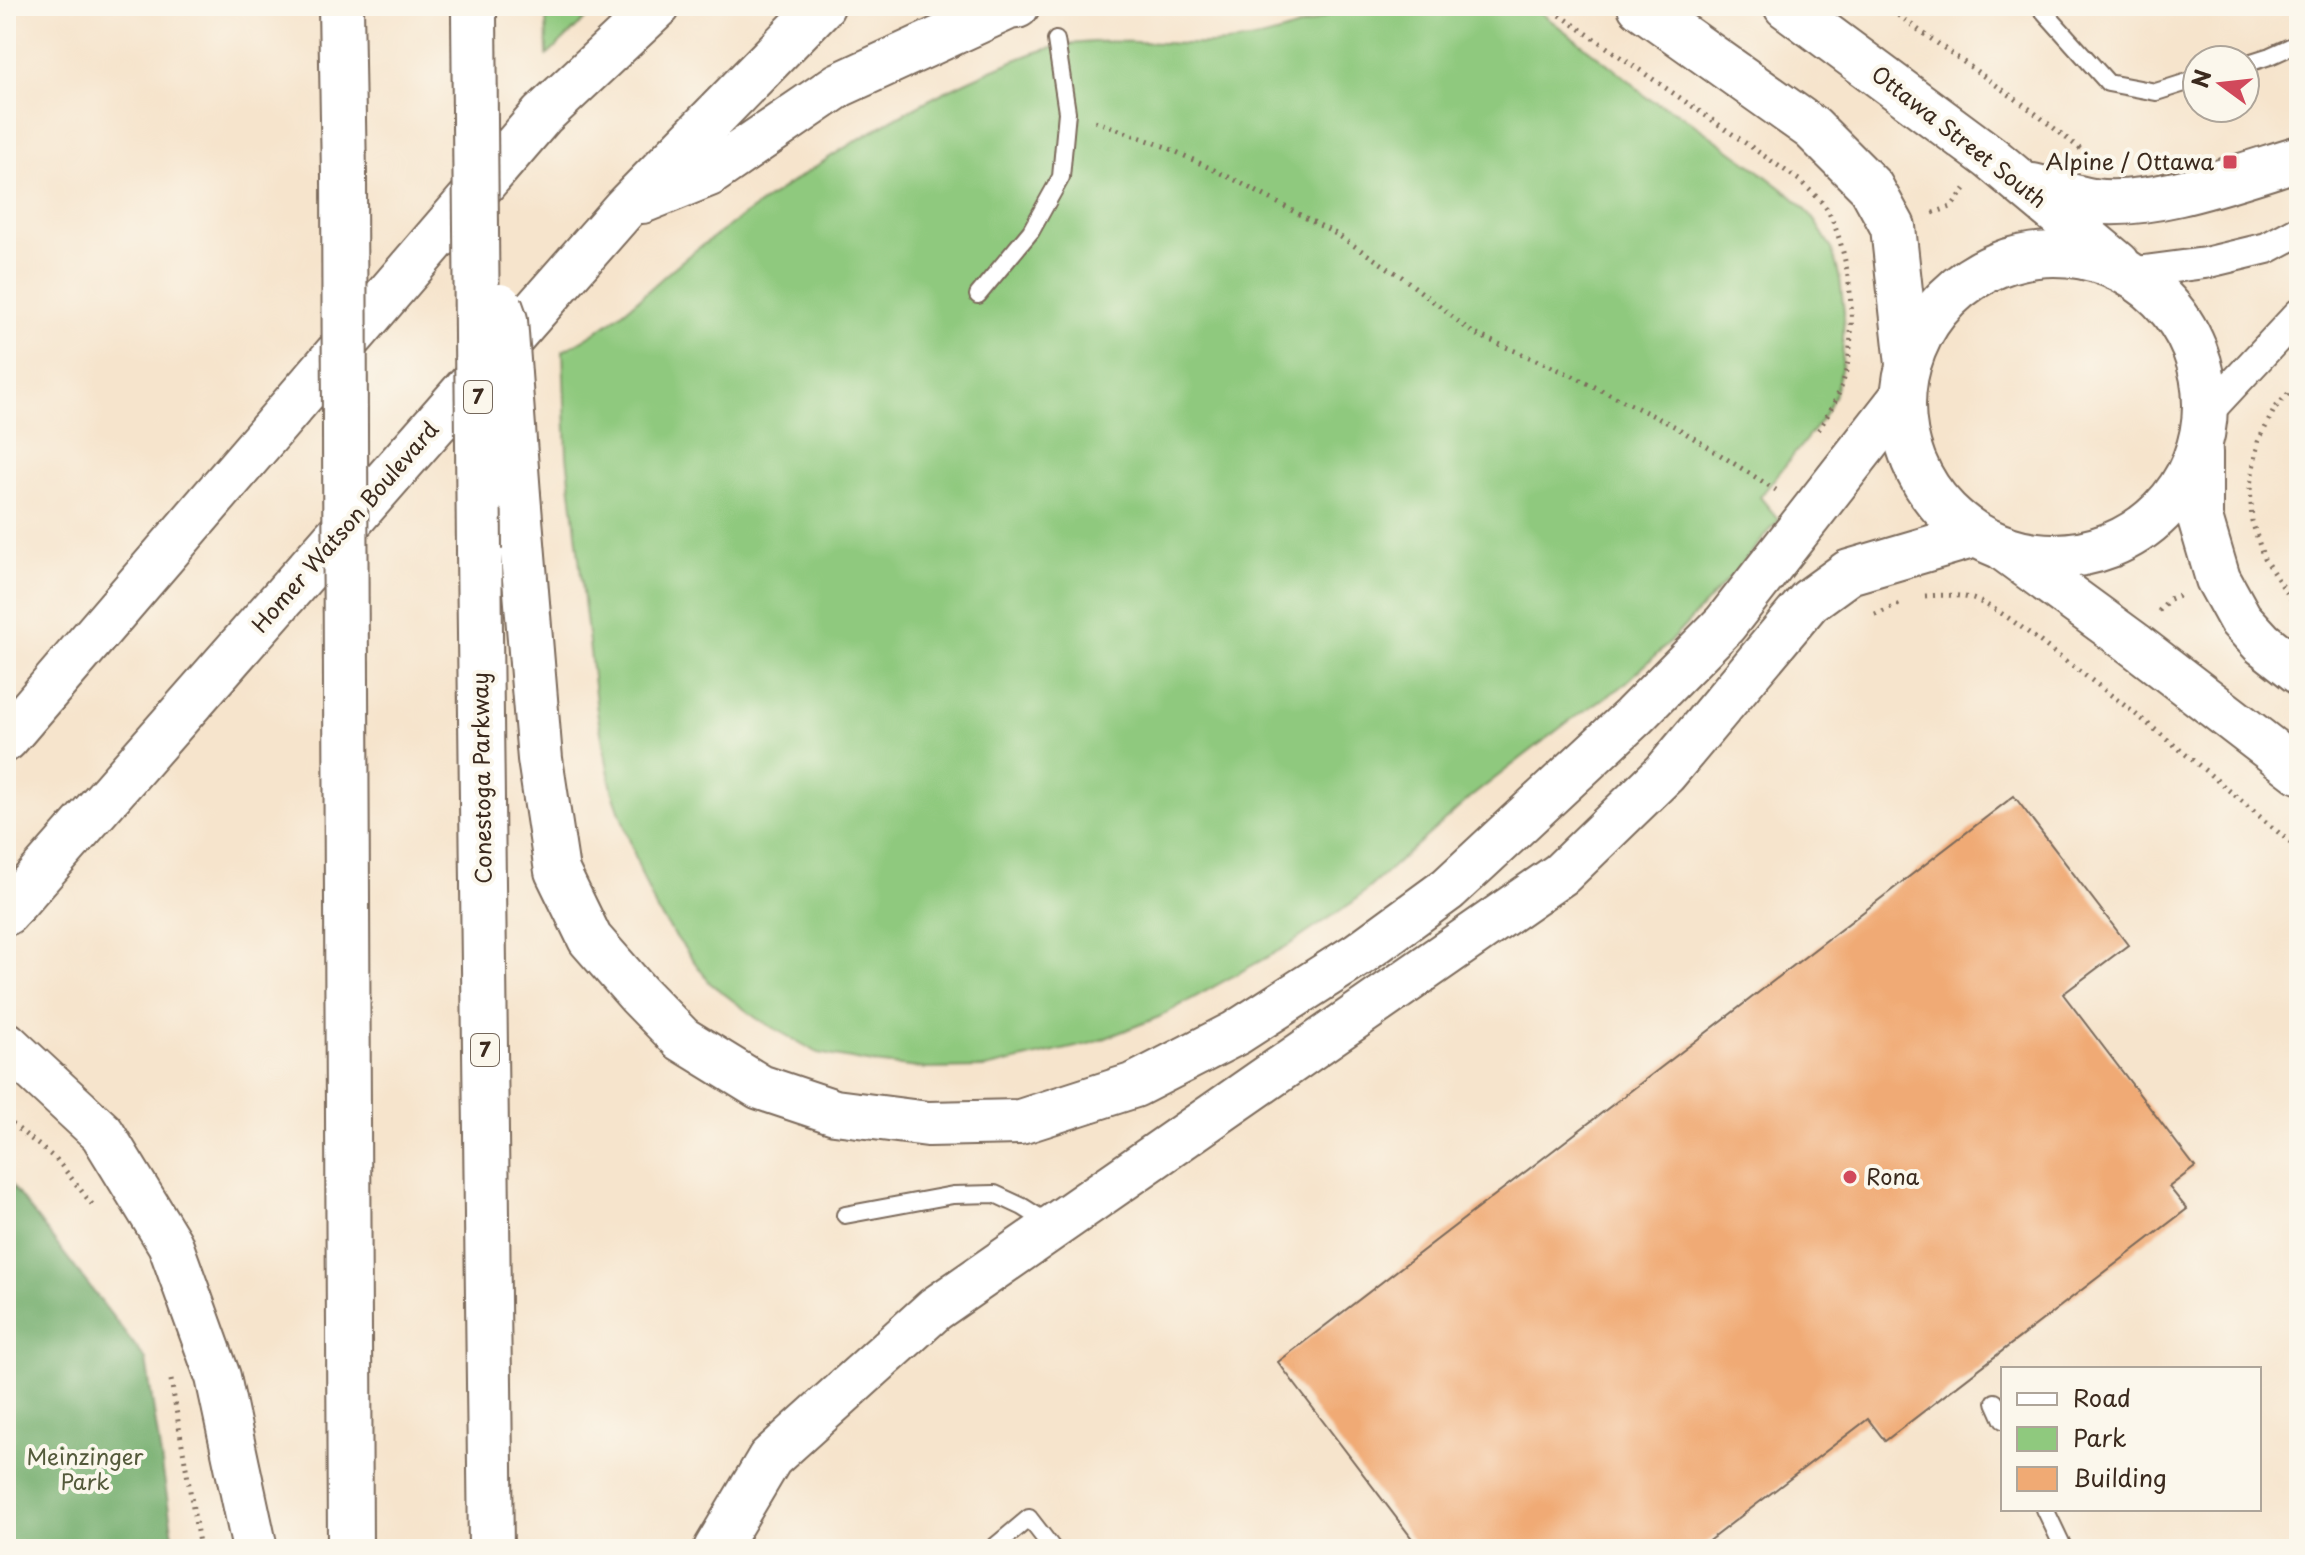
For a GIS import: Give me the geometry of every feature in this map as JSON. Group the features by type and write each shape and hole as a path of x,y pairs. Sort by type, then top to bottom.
{"main road":[{"path":"341,6 350,1549"},
{"path":"6,739 542,115 658,6"},
{"name":"Homer Watson Boulevard","path":"6,913 625,208 822,6"},
{"path":"625,208 709,174 839,85 1017,6"},
{"path":"1640,6 1812,128 1871,187 1893,227 1906,380 1906,436 1919,475 1943,508 2134,644 2299,771"},
{"name":"Ottawa Street South","path":"1786,6 1991,158 2162,299 2187,333 2201,373 2202,429"},
{"name":"Conestoga Parkway","path":"474,10 491,1549"},
{"path":"2024,184 2095,201 2144,201 2299,158"},
{"path":"477,243 505,320 540,759 557,871 590,939 682,1039 760,1087 835,1112 928,1124 1020,1122 1135,1085 1236,1033 1359,954 1448,889 1633,717 1725,624 1906,380 1921,332 1942,304 1965,283 1992,267 2023,257 2054,253 2093,259 2129,273"},
{"path":"716,1549 770,1458 935,1309 1561,874 1665,773 1809,601 1849,572 1988,541 2032,555 2062,557 2109,546 2150,522 2182,485 2202,429"},
{"path":"2202,429 2200,518 2218,579 2240,619 2262,643 2299,672"},
{"path":"6,1044 102,1133 170,1244 218,1377 255,1549"}],"street":[{"path":"2129,273 2205,263 2267,248 2299,231"},
{"path":"2202,429 2299,314"}],"lane":[{"path":"2039,6 2108,83 2156,92 2181,84"},
{"path":"978,295 1031,231 1061,177 1067,112 1056,40"},
{"path":"2261,59 2299,43"},
{"path":"845,1215 953,1195 995,1194 1055,1227"},
{"path":"1995,1402 2001,1416"},
{"path":"2046,1511 2064,1549"},
{"path":"992,1549 1029,1518 1053,1549"}],"path":[{"path":"1547,6 1799,180 1827,208 1841,245 1850,294 1851,341 1843,383 1829,415 1812,440"},
{"path":"1885,6 2094,159"},
{"path":"1067,112 1166,147 1311,220 1402,277 1473,333 1571,375 1676,427 1778,491"},
{"path":"1921,217 1951,207 1971,182"},
{"path":"2299,382 2275,408 2258,442 2250,485 2252,521 2264,559 2292,600 2299,605"},
{"path":"2159,612 2169,599 2190,590"},
{"path":"1918,596 1948,594 1972,599 1996,610 2101,687 2299,850"},
{"path":"2292,600 2299,595"},
{"path":"1875,615 1904,603"},
{"path":"6,1119 57,1160 104,1219"},
{"path":"169,1370 200,1549"}],"green space":[{"path":"546,6 599,6 547,56"},
{"path":"1350,6 1532,6 1630,81 1647,98 1677,112 1754,167 1811,215 1832,249 1840,279 1844,312 1842,366 1834,397 1823,418 1760,497 1779,520 1666,646 1620,688 1569,721 1471,797 1353,902 1289,945 1159,1017 1093,1043 985,1068 927,1069 818,1053 756,1018 710,983 657,911 641,873 612,790 597,711 567,456 563,351 606,325 693,252 773,195 855,141 985,73 1031,54 1076,43 1211,44 1266,37"},
{"name":"Meinzinger Park","path":"6,1178 146,1360 175,1549 6,1549"}],"building":[{"name":"Rona","path":"2014,796 2128,945 2063,994 2195,1167 2169,1187 2187,1209 1885,1441 1868,1419 1698,1549 1420,1549 1278,1362"}],"place":[{"name":"Alpine / Ottawa","path":"2230,162"},
{"name":"Rona","path":"1850,1177"}]}
